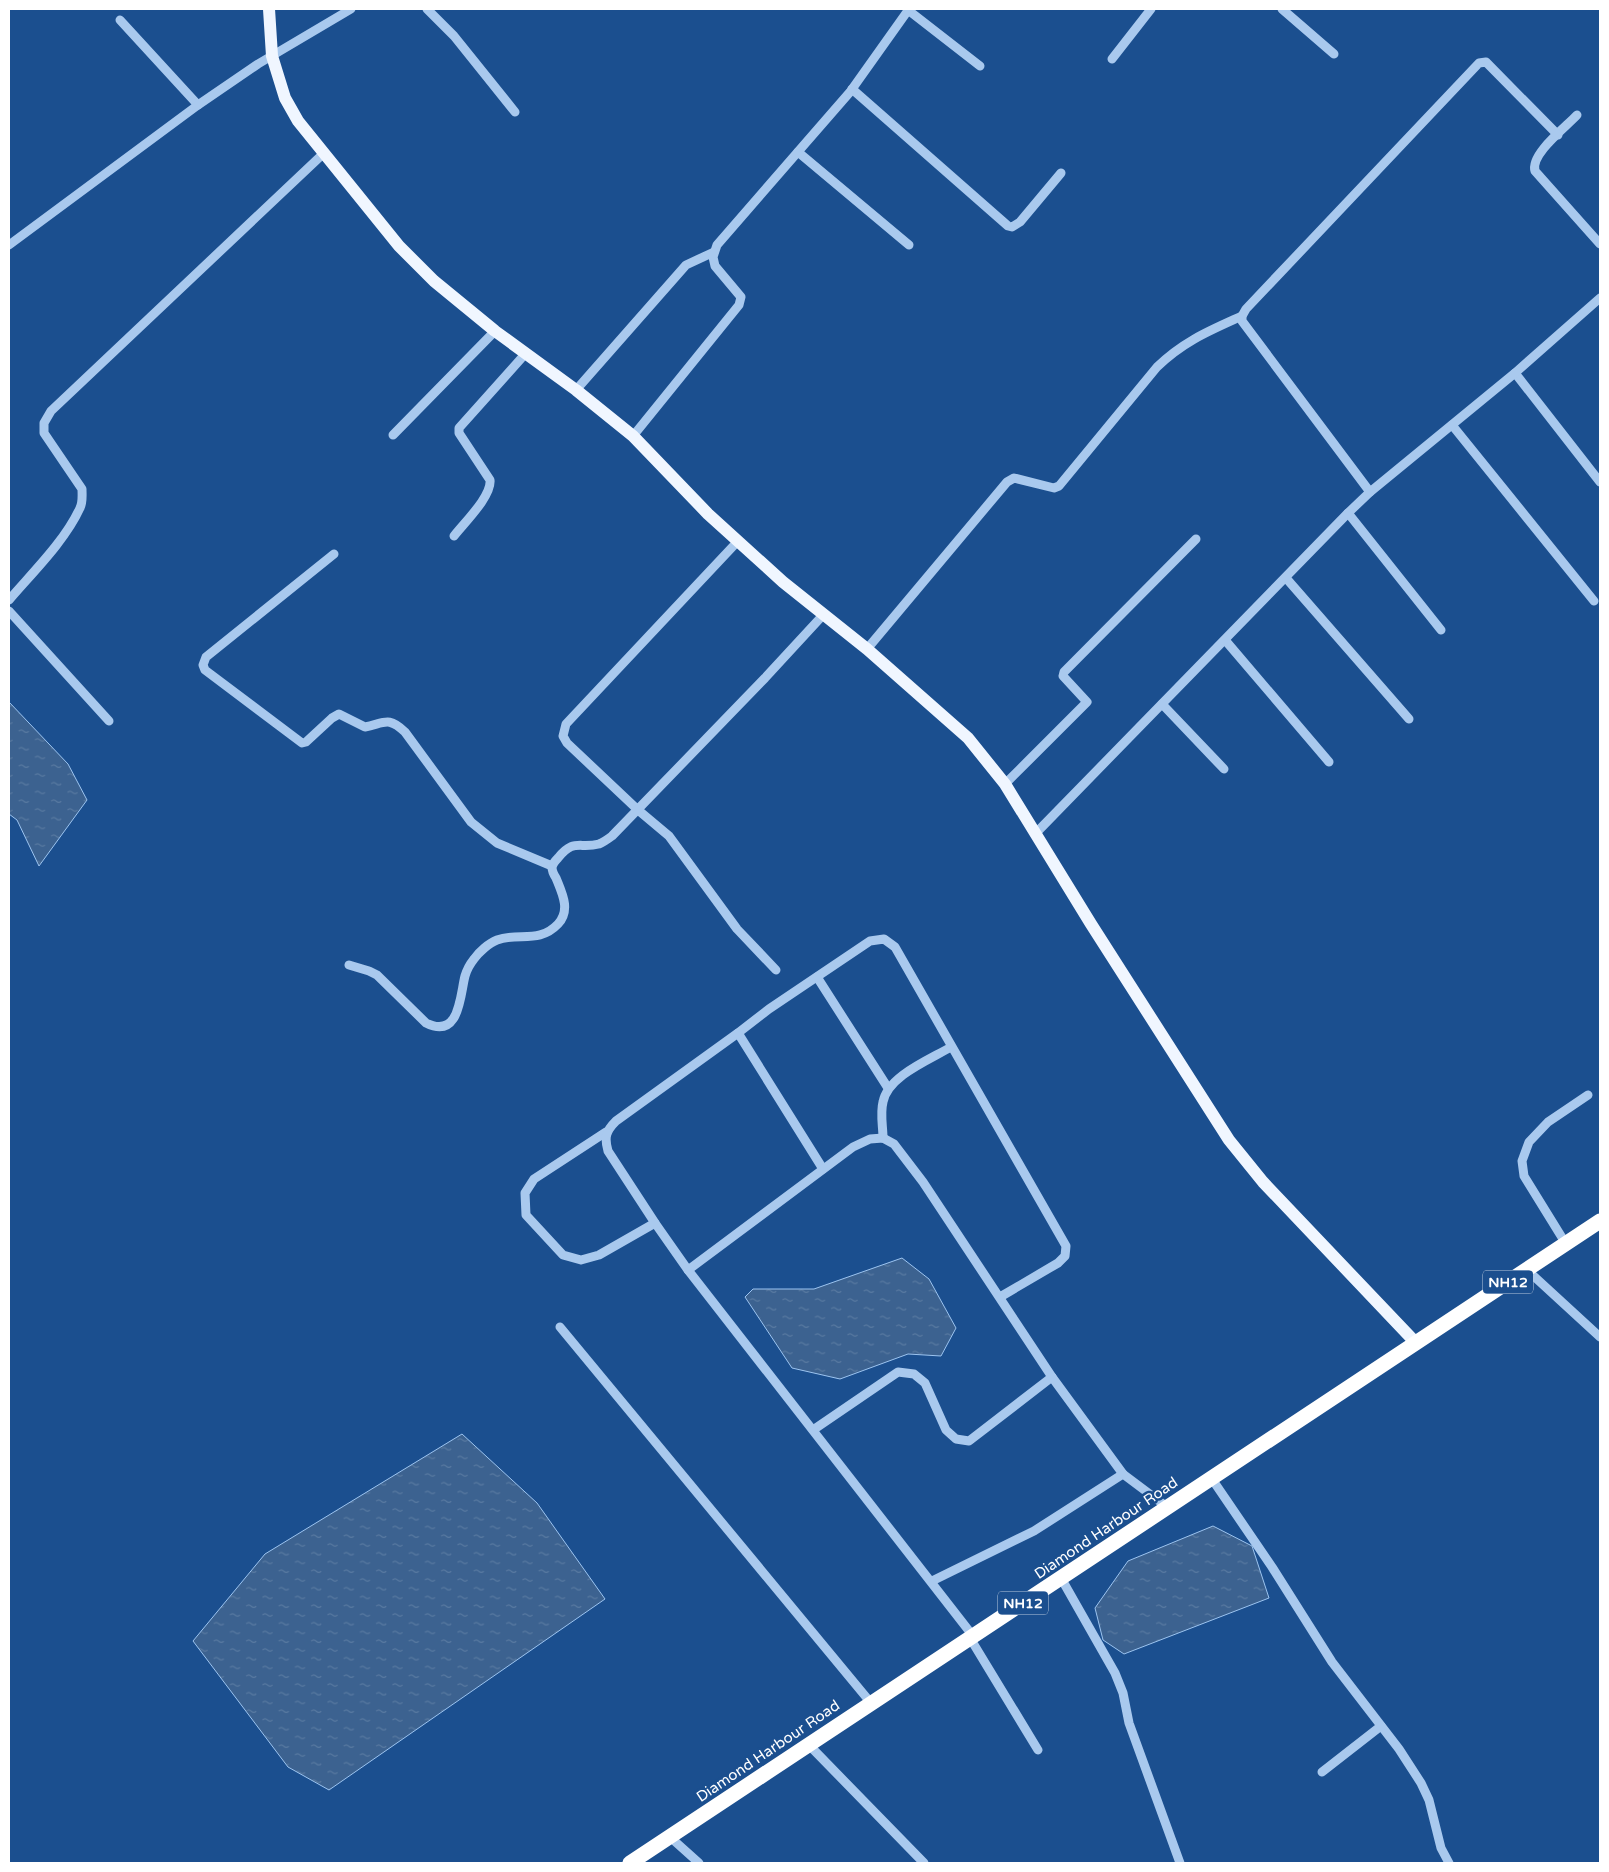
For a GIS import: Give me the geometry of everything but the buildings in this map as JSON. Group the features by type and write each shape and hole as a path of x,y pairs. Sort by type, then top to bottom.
{"highway":[{"name":"Diamond Harbour Road","path":"630,1863 1600,1222"}],"main road":[{"path":"269,9 272,56 284,98 298,121 399,246 434,281 494,331 576,390 634,436 708,514 783,582 867,649 968,738 1005,784 1091,924 1229,1140 1263,1182 1416,1344"}],"street":[{"path":"9,245 198,105 272,56 351,9"},
{"path":"427,9 454,36 515,112"},
{"path":"634,436 739,305 740,297 714,266 714,252 717,245 852,89 909,9 980,66"},
{"path":"1112,59 1151,9"},
{"path":"1282,9 1334,54"},
{"path":"120,20 198,105"},
{"path":"867,649 1007,482 1014,478 1054,488 1059,486 1157,367 1172,353 1191,340 1242,316 1253,301 1479,63 1486,62 1558,135"},
{"path":"852,89 1008,226 1012,227 1020,222 1061,173"},
{"path":"1577,115 1538,154 1534,163 1535,171 1600,244"},
{"path":"798,152 909,245"},
{"path":"9,600 57,544 80,507 82,498 82,489 44,433 44,423 51,411 324,153"},
{"path":"576,390 686,265 714,252"},
{"path":"1036,833 1370,492 1515,373 1600,300"},
{"path":"1242,316 1242,321 1370,492"},
{"path":"393,435 494,331"},
{"path":"454,536 487,495 491,485 490,480 458,433 459,428 526,353"},
{"path":"1515,373 1600,482"},
{"path":"1452,425 1594,601"},
{"path":"1348,513 1441,630"},
{"path":"1005,784 1086,703 1086,700 1063,676 1064,672 1196,539"},
{"path":"738,541 566,724 563,736 567,743 638,810 669,836 737,929 776,970"},
{"path":"334,554 206,657 202,664 205,670 302,743 306,742 337,715 341,715 365,727 384,721 398,726 405,732 471,822 488,838 502,846 552,866"},
{"path":"1286,578 1409,719"},
{"path":"9,611 109,721"},
{"path":"349,965 377,975 426,1023 435,1028 443,1027 451,1021 457,1012 462,997 465,976 474,957 498,940 542,935 551,930 563,918 566,910 564,900 552,869 552,866 562,853 572,845 599,844 605,841 638,810 824,614"},
{"path":"1225,640 1329,762"},
{"path":"1162,704 1224,769"},
{"path":"655,1223 599,1256 581,1260 563,1254 526,1215 524,1193 534,1180 606,1132 616,1120 769,1009 870,941 884,939 895,948 1066,1246 1065,1256 1058,1263 1000,1297"},
{"path":"817,977 888,1088"},
{"path":"738,1033 823,1169"},
{"path":"883,1138 882,1103 888,1088 902,1076 951,1047"},
{"path":"1566,1244 1524,1176 1522,1161 1528,1142 1548,1122 1588,1094"},
{"path":"606,1132 605,1142 608,1151 655,1223 688,1270 932,1581 972,1637 1038,1750"},
{"path":"688,1270 853,1146 870,1138 883,1138 894,1144 923,1182 1052,1377 1123,1474 1167,1507"},
{"path":"1527,1270 1600,1337"},
{"path":"560,1327 871,1703"},
{"path":"813,1430 898,1372 914,1374 925,1382 946,1430 956,1439 969,1440 1052,1377"},
{"path":"932,1581 1034,1530 1123,1474"},
{"path":"1212,1479 1272,1567 1332,1662 1381,1726 1421,1783 1429,1800 1441,1848 1449,1863"},
{"path":"1061,1578 1116,1673 1123,1693 1129,1723 1180,1863"},
{"path":"1322,1772 1381,1726"},
{"path":"808,1744 924,1863"},
{"path":"670,1837 699,1863"}],"water":[{"path":"9,702 68,764 87,800 39,866 17,820 9,814"},
{"path":"902,1258 929,1279 956,1328 941,1356 908,1354 840,1379 792,1368 745,1297 753,1289 814,1289"},
{"path":"462,1434 537,1503 605,1599 329,1790 288,1767 193,1641 265,1554"},
{"path":"1213,1526 1252,1546 1269,1598 1124,1654 1103,1640 1095,1608 1128,1561"}]}
